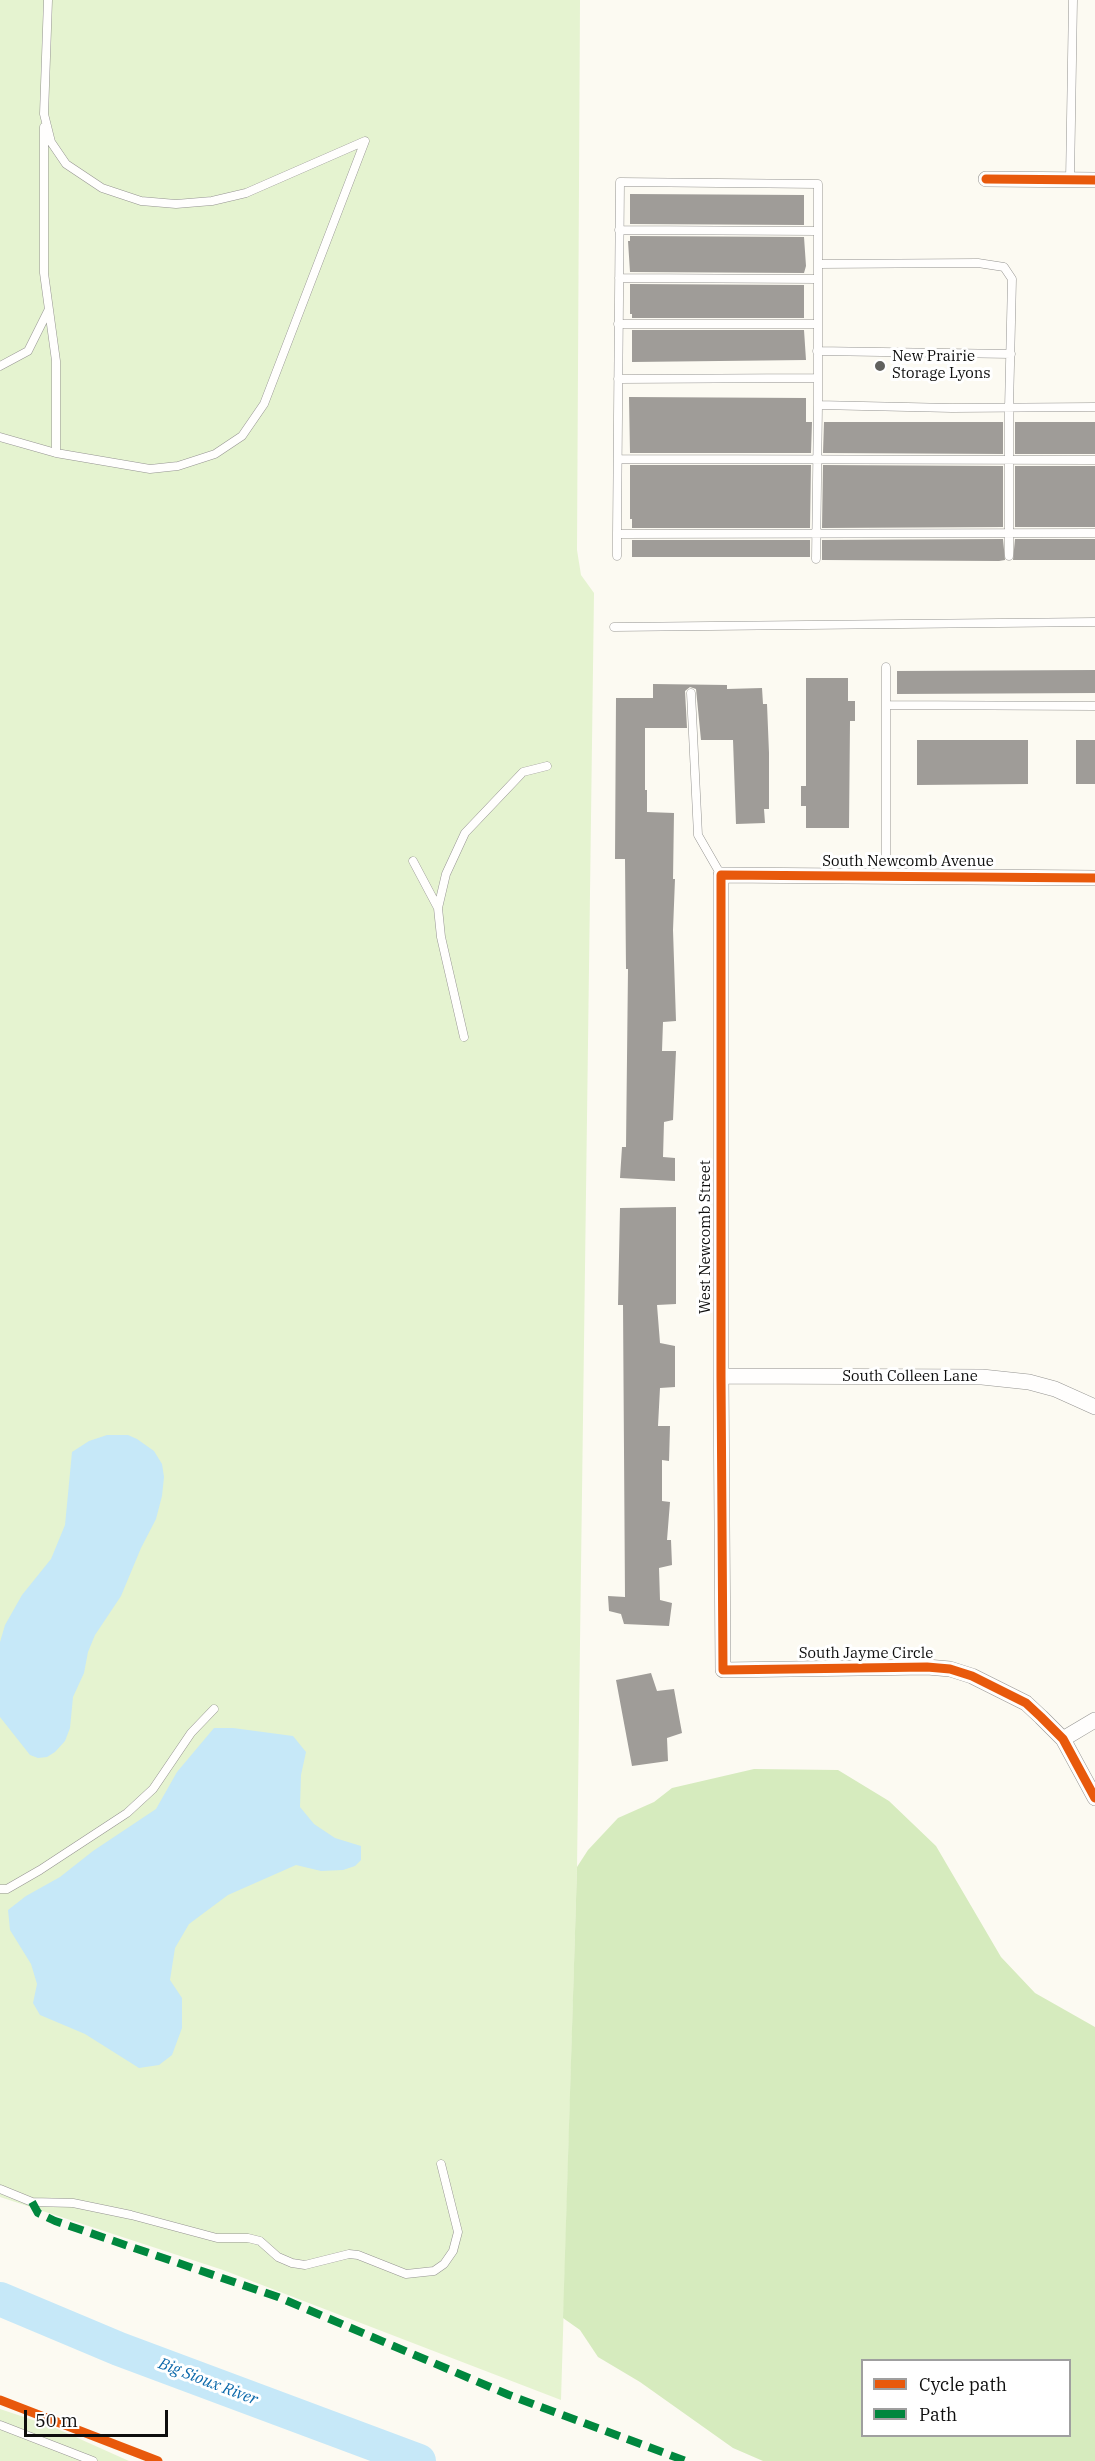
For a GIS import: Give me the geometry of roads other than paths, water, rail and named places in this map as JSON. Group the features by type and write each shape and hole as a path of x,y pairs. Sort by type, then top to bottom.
{"street":[{"path":"986,179 1095,180"},
{"name":"South Newcomb Avenue","path":"721,875 1095,878"},
{"name":"West Newcomb Street","path":"721,875 722,1599"},
{"name":"South Colleen Lane","path":"721,1376 982,1377 1038,1384 1056,1389 1095,1407"},
{"name":"South Jayme Circle","path":"722,1599 723,1670 927,1667 950,1669 972,1676 1026,1703 1063,1739 1095,1798"},
{"path":"1063,1739 1095,1720"}],"lane":[{"path":"1070,180 1072,0"},
{"path":"48,1 44,114 44,273 56,361 56,453"},
{"path":"0,437 56,453 150,469 178,466 206,457 242,436 264,404 365,141 246,193 212,201 176,204 152,202 141,201 102,188 66,164 51,142 44,114"},
{"path":"617,556 620,182 819,184 816,559"},
{"path":"619,230 818,231"},
{"path":"818,264 978,263 1004,267 1012,279 1009,556"},
{"path":"619,278 818,279"},
{"path":"0,366 28,351 48,309"},
{"path":"618,324 817,324"},
{"path":"817,351 1011,354"},
{"path":"618,379 817,378"},
{"path":"818,405 1095,407"},
{"path":"618,459 1095,460"},
{"path":"617,534 1095,533"},
{"path":"614,627 1095,622"},
{"path":"886,668 886,877"},
{"path":"692,693 698,835 721,875"},
{"path":"886,705 1095,706"},
{"path":"464,1037 441,937 438,908 446,874 465,833 523,772 546,766"},
{"path":"413,861 438,908"},
{"path":"0,1889 7,1889 40,1870 127,1813 153,1789 191,1733 214,1709"},
{"path":"0,2189 32,2202 73,2203 132,2215 218,2238 248,2238 260,2241 278,2257 292,2263 305,2265 349,2254 358,2255 406,2274 423,2274 434,2271 444,2264 453,2251 458,2232 441,2164"},
{"path":"0,2425 93,2461"}],"water":[{"path":"107,1435 128,1435 154,1451 162,1464 164,1477 162,1496 156,1519 121,1596 95,1635 88,1652 84,1673 73,1697 70,1728 65,1741 55,1752 47,1757 38,1758 30,1755 0,1717 0,1642 5,1625 22,1595 51,1559 65,1525 72,1452 89,1441"},
{"path":"214,1728 233,1728 293,1736 306,1752 301,1775 300,1807 314,1824 335,1838 361,1846 361,1860 355,1866 343,1870 321,1871 296,1865 228,1895 189,1924 175,1948 170,1980 182,1998 182,2028 172,2055 159,2065 139,2068 85,2034 40,2015 33,2003 37,1984 31,1964 10,1930 8,1910 26,1896 60,1877 93,1851 156,1809 177,1772"}],"waterway":[{"name":"Big Sioux River","path":"0,2299 119,2349 419,2461"}],"place":[{"name":"New Prairie Storage Lyons","path":"880,366"}]}
